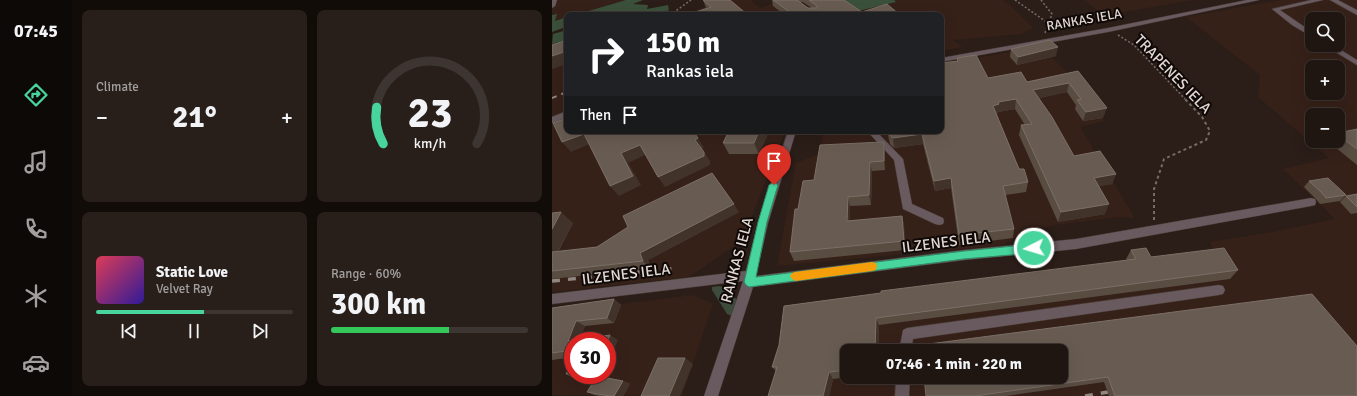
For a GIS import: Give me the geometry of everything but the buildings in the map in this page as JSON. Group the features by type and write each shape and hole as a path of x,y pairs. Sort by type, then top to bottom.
{"street":[{"path":"552,6 554,0"},
{"name":"RANKAS IELA","path":"944,59 1108,30 1256,0"},
{"path":"1305,31 1275,9 1320,0"},
{"path":"1333,0 1357,13"},
{"path":"1339,52 1357,63"},
{"path":"552,120 564,115"},
{"name":"RANKAS IELA","path":"711,396 750,278 763,222 791,134"},
{"path":"874,134 898,159 907,206 939,221"},
{"name":"ILZENES IELA","path":"552,300 1076,244 1311,202"},
{"path":"906,344 907,334 1219,290"},
{"path":"902,396 903,384"}],"path":[{"path":"674,12 691,0"},
{"path":"1015,0 1048,23"},
{"path":"1040,41 1052,14 1041,0"},
{"name":"TRAPENES IELA","path":"1108,30 1134,45 1202,117 1210,131 1206,140 1164,159 1154,189 1155,209 1153,231"}],"shaded area":[{"path":"552,0 626,0 585,12 564,12 564,18 554,21 556,14 552,15"},
{"path":"726,0 751,0 760,8 782,0 1002,0 1009,4 1033,28 1021,34 953,40 963,47 944,50 944,12 690,12"},
{"path":"1085,0 1194,0 1112,14 1100,13"},
{"path":"1281,0 1357,0 1357,396 770,396 785,353 789,314 1216,257 1210,242 1272,232 1335,219 1283,169 1329,158 1317,148 1345,148 1345,108 1305,108 1305,137 1258,97 1260,75 1186,17"},
{"path":"1041,46 1083,89 1105,121 1080,127 1135,218 1119,217 1056,225 1020,232 1019,237 1002,245 777,266 796,163 821,153 823,134 944,134 944,64"},
{"path":"564,54 564,134 784,134 743,240 689,277 552,292 552,58"},
{"path":"693,295 713,304 682,396 552,395 552,313"}],"green space":[{"path":"626,0 643,0 633,4 648,5 647,9 668,5 669,10 665,12 585,12"},
{"path":"835,0 894,0 896,2 854,12"},
{"path":"557,14 555,21 564,18 563,28 552,32 552,15"},
{"path":"564,31 564,41 552,44 553,34"},
{"path":"712,287 724,287 737,300 732,316 727,314 712,290"}],"railway":[{"path":"552,98 564,93"},
{"path":"552,281 679,268"},
{"path":"1085,396 1108,392"}],"slow traffic":[{"path":"795,276 872,266"}],"route":[{"path":"774,185 763,222 752,275 749,282 964,255 1034,248"}]}
